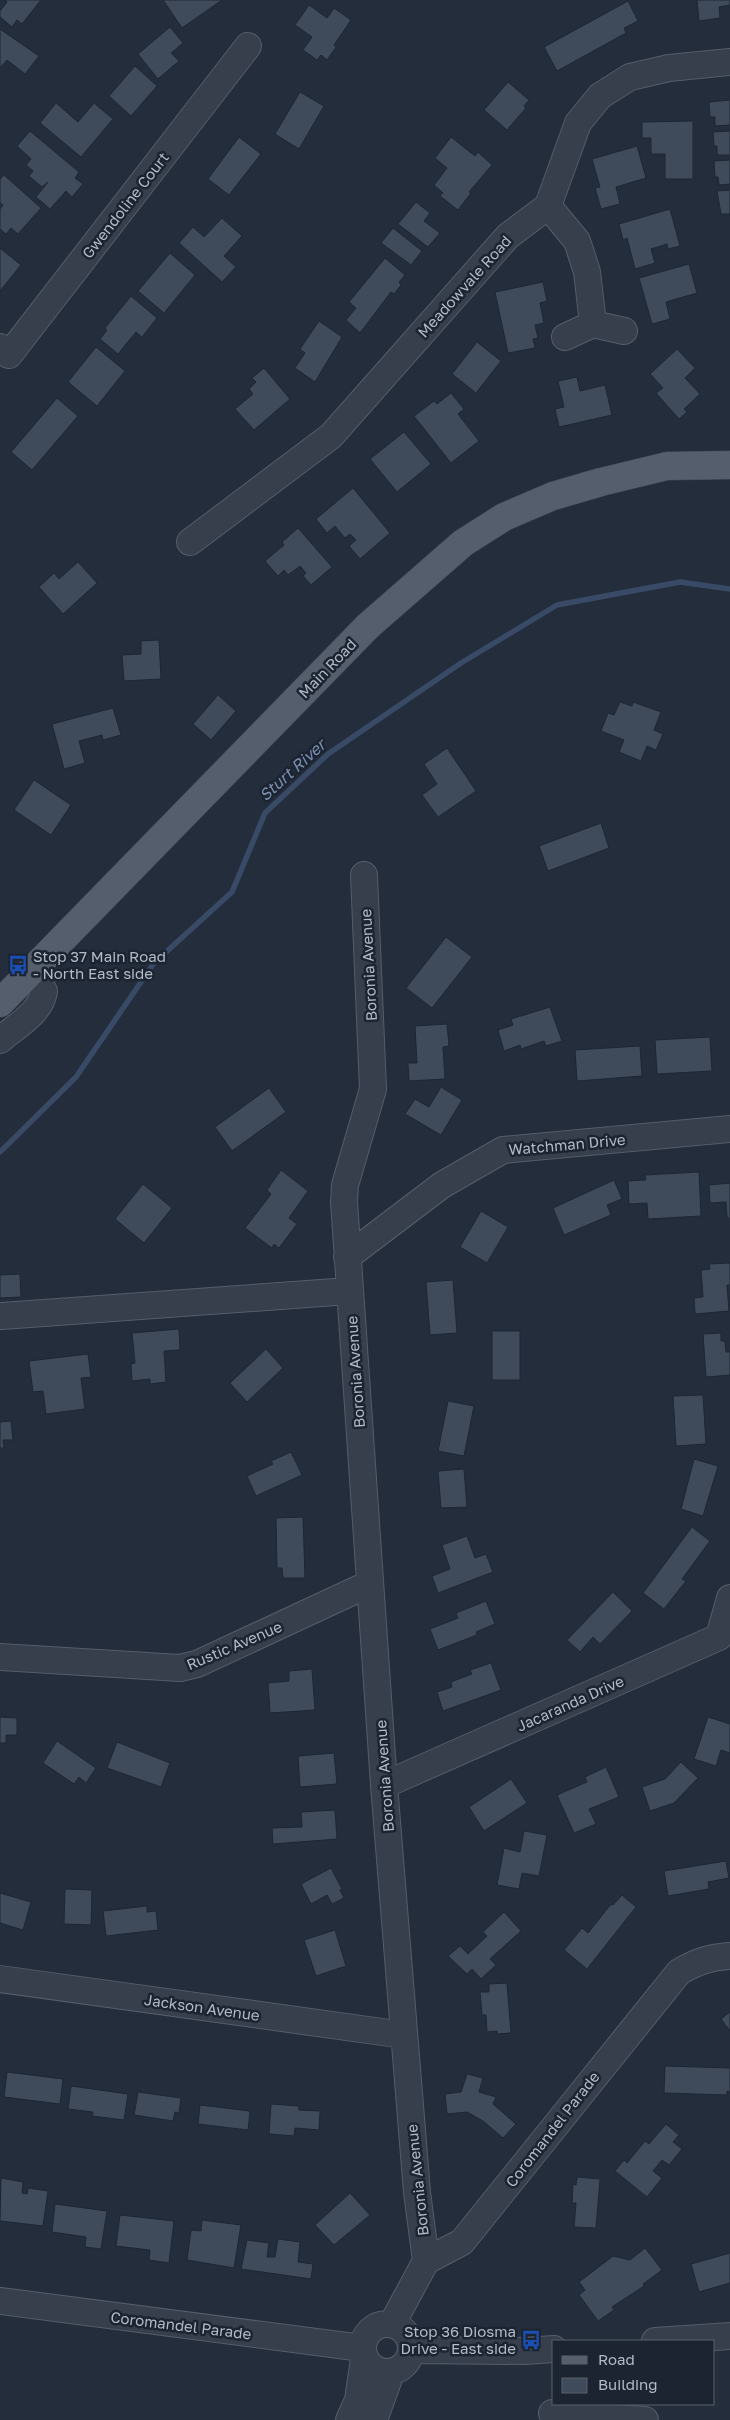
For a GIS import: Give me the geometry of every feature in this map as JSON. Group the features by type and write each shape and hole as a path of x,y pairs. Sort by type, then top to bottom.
{"main road":[{"name":"Main Road","path":"0,1003 368,626 463,544 504,517 553,496 667,466 730,465"}],"street":[{"name":"Gwendoline Court","path":"0,347 9,355 248,46"},
{"path":"594,324 586,272 576,241 548,206 578,123 600,96 630,77 669,68 730,62"},
{"name":"Meadowvale Road","path":"190,542 331,436 508,236 548,206"},
{"path":"566,337 594,324 624,331"},
{"name":"Boronia Avenue","path":"364,875 373,1089 345,1185 344,1202 384,1785 417,2192 426,2261"},
{"path":"0,1040 38,1008 43,999 44,991 32,972"},
{"name":"Watchman Drive","path":"347,1257 442,1185 503,1150 730,1130"},
{"path":"2,1316 349,1291"},
{"name":"Rustic Avenue","path":"0,1657 180,1668 197,1664 369,1584"},
{"name":"Jacaranda Drive","path":"384,1785 719,1637 730,1602"},
{"name":"Coromandel Parade","path":"426,2261 462,2242 679,1972 694,1963 711,1957 730,1956"},
{"name":"Jackson Avenue","path":"0,1979 404,2035"},
{"path":"392,2324 426,2261"},
{"name":"Coromandel Parade","path":"0,2301 363,2354"},
{"path":"349,2420 358,2400 363,2341 372,2329 385,2324 392,2324 404,2331 408,2336 411,2350 405,2365 391,2373 375,2370 363,2354"},
{"path":"670,2340 730,2336"},
{"path":"411,2350 524,2351 552,2349"},
{"path":"374,2420 391,2373"},
{"path":"552,2413 645,2420"}],"building":[{"path":"5,0 41,0 22,24 17,20 12,27 0,17 0,11 7,2"},
{"path":"163,0 222,0 182,28"},
{"path":"697,0 730,0 730,5 719,7 720,18 699,21"},
{"path":"628,1 638,21 624,28 626,33 557,71 544,47"},
{"path":"309,5 327,18 334,8 351,20 334,45 336,47 327,60 321,55 317,60 303,50 312,37 295,25"},
{"path":"170,27 183,43 171,53 179,61 158,79 138,54"},
{"path":"0,29 39,56 25,74 7,60 0,68"},
{"path":"135,66 157,86 131,116 109,96"},
{"path":"508,82 529,100 524,106 526,108 507,130 484,110"},
{"path":"300,92 324,106 299,149 275,134"},
{"path":"730,100 730,125 715,126 715,117 710,117 709,102"},
{"path":"56,103 78,122 94,103 113,119 81,157 40,123"},
{"path":"693,121 693,179 665,179 665,154 651,154 651,138 642,138 642,122"},
{"path":"30,131 79,172 75,178 83,184 72,197 66,191 50,209 36,197 48,182 42,187 29,176 33,171 26,165 31,159 17,146"},
{"path":"730,131 730,155 717,155 717,146 714,146 713,132"},
{"path":"239,137 261,154 229,195 208,179"},
{"path":"451,137 475,156 478,152 492,165 469,192 471,193 458,210 440,196 443,193 434,185 447,168 435,158"},
{"path":"637,146 646,178 616,187 620,204 601,209 595,188 600,187 592,159"},
{"path":"730,160 730,184 719,185 718,177 715,177 714,161"},
{"path":"4,175 41,208 18,234 11,228 6,234 0,229 0,209 3,205 0,203 0,179"},
{"path":"730,190 730,214 721,214 717,191"},
{"path":"416,202 430,213 424,221 440,233 428,247 398,224"},
{"path":"670,209 680,246 668,249 667,244 651,249 655,263 635,269 627,238 623,240 619,224"},
{"path":"222,218 242,236 224,256 236,267 222,282 179,243 193,227 204,237"},
{"path":"393,228 422,251 411,265 381,243"},
{"path":"0,248 21,265 0,291"},
{"path":"170,253 195,275 164,313 138,291"},
{"path":"385,258 405,275 399,282 401,285 394,294 391,292 360,333 346,320 356,308 349,302"},
{"path":"689,264 697,293 666,302 670,319 652,324 639,278"},
{"path":"543,282 547,301 540,303 544,323 535,325 538,338 533,339 535,348 508,353 495,292"},
{"path":"131,296 157,318 142,337 136,332 118,354 100,339 107,330 105,328"},
{"path":"319,321 342,337 315,382 295,368 305,353 300,349"},
{"path":"477,342 501,361 476,393 452,374"},
{"path":"96,347 125,371 97,406 68,382"},
{"path":"677,349 695,368 685,378 700,394 684,409 687,412 679,419 656,393 663,388 650,374"},
{"path":"264,368 290,399 254,430 235,409 253,394 249,389 256,382 252,378"},
{"path":"577,377 580,391 605,385 612,415 559,427 555,409 564,407 558,381"},
{"path":"451,393 464,409 458,414 479,441 451,463 414,416 434,401 437,404"},
{"path":"57,398 78,416 32,470 11,452"},
{"path":"404,432 431,464 397,492 370,459"},
{"path":"353,488 390,533 360,559 349,546 356,540 350,534 345,538 335,526 327,533 316,519"},
{"path":"298,528 332,567 311,585 303,576 306,573 300,566 288,575 284,570 278,576 265,561 284,545 282,542"},
{"path":"78,562 97,583 63,614 39,587 54,573 59,579"},
{"path":"159,640 161,679 124,681 122,655 141,654 141,641"},
{"path":"218,695 236,711 211,740 193,724"},
{"path":"620,702 632,706 633,702 661,712 654,730 663,734 656,750 647,746 641,761 619,752 624,740 601,731 608,713 614,715"},
{"path":"113,708 121,735 103,740 102,735 79,741 85,763 64,769 52,724"},
{"path":"447,748 476,791 438,817 422,795 437,784 424,764"},
{"path":"34,780 71,805 51,835 14,810"},
{"path":"601,823 609,848 548,871 539,846"},
{"path":"446,937 472,957 432,1008 406,988"},
{"path":"550,1007 562,1041 546,1046 544,1041 521,1049 520,1045 504,1051 498,1030 513,1025 511,1019"},
{"path":"447,1024 449,1046 443,1047 445,1079 409,1081 408,1063 417,1063 415,1026"},
{"path":"710,1037 712,1071 657,1074 655,1040"},
{"path":"640,1046 642,1076 577,1081 575,1050"},
{"path":"441,1087 462,1100 441,1135 405,1114 415,1099 429,1107"},
{"path":"269,1088 286,1112 232,1151 215,1127"},
{"path":"281,1170 308,1191 289,1218 297,1224 279,1248 274,1244 272,1248 245,1228 271,1194 267,1190"},
{"path":"699,1172 701,1216 648,1219 647,1203 629,1204 628,1181 646,1180 645,1175"},
{"path":"614,1180 622,1199 607,1205 611,1215 564,1235 553,1208"},
{"path":"730,1183 730,1218 727,1218 726,1202 710,1203 709,1185"},
{"path":"143,1184 172,1208 144,1243 115,1219"},
{"path":"481,1211 508,1227 487,1263 460,1247"},
{"path":"730,1263 730,1285 727,1285 729,1311 695,1314 694,1298 703,1297 701,1270 710,1269 709,1264"},
{"path":"20,1274 21,1297 0,1298 0,1275"},
{"path":"453,1280 457,1333 430,1335 426,1282"},
{"path":"179,1329 180,1350 164,1351 166,1382 150,1384 150,1379 132,1381 131,1364 135,1363 132,1333"},
{"path":"492,1331 520,1331 520,1380 492,1380"},
{"path":"721,1333 721,1341 725,1341 726,1352 730,1352 730,1375 706,1377 703,1334"},
{"path":"266,1349 283,1368 247,1402 230,1383"},
{"path":"88,1354 91,1377 81,1378 85,1409 46,1414 43,1391 33,1392 29,1361"},
{"path":"703,1395 706,1444 676,1446 673,1396"},
{"path":"448,1401 474,1406 464,1456 438,1451"},
{"path":"11,1421 13,1440 3,1440 4,1448 0,1448 0,1422"},
{"path":"291,1452 302,1475 256,1496 247,1476 273,1464 271,1461"},
{"path":"694,1459 718,1466 703,1516 681,1509"},
{"path":"464,1469 467,1507 441,1508 438,1471"},
{"path":"303,1517 305,1578 283,1578 282,1568 277,1568 276,1518"},
{"path":"692,1527 710,1541 682,1579 686,1581 664,1609 643,1593"},
{"path":"467,1536 475,1558 486,1554 493,1572 438,1593 432,1576 450,1569 442,1545"},
{"path":"613,1592 632,1611 600,1644 593,1637 580,1652 567,1640"},
{"path":"486,1601 495,1624 476,1632 477,1635 438,1650 430,1629 458,1618 456,1613"},
{"path":"491,1663 501,1690 443,1711 437,1692 452,1687 451,1682 472,1674 470,1670"},
{"path":"312,1669 315,1710 270,1713 268,1683 289,1681 289,1671"},
{"path":"0,1717 17,1718 17,1735 6,1735 6,1743 0,1743"},
{"path":"708,1717 730,1724 730,1753 721,1750 716,1766 694,1759"},
{"path":"57,1741 96,1768 86,1783 79,1777 74,1784 43,1763"},
{"path":"117,1742 170,1763 161,1787 107,1768"},
{"path":"334,1753 337,1784 300,1787 298,1756"},
{"path":"681,1762 698,1778 674,1803 650,1811 642,1787 665,1779"},
{"path":"606,1767 619,1797 589,1809 596,1824 574,1833 557,1795 587,1782 585,1777"},
{"path":"511,1779 527,1803 484,1831 469,1807"},
{"path":"335,1810 337,1839 273,1844 272,1828 302,1827 301,1812"},
{"path":"524,1831 547,1835 539,1876 522,1873 519,1889 497,1885 504,1848 520,1852"},
{"path":"726,1861 729,1878 708,1882 709,1889 668,1896 664,1871"},
{"path":"331,1868 342,1889 340,1890 344,1898 332,1904 327,1895 311,1904 301,1884"},
{"path":"65,1889 92,1890 91,1925 64,1924"},
{"path":"0,1893 31,1902 23,1930 0,1923"},
{"path":"622,1895 636,1907 587,1969 564,1950 582,1928 588,1933 611,1904 613,1905"},
{"path":"147,1906 147,1912 156,1911 158,1930 106,1936 103,1911"},
{"path":"504,1912 521,1931 490,1959 496,1965 481,1979 472,1969 467,1974 448,1956 460,1946 468,1954 487,1936 483,1932"},
{"path":"335,1930 346,1966 316,1976 304,1940"},
{"path":"507,1983 511,2033 497,2034 497,2031 487,2032 486,2015 482,2015 480,1992 489,1992 489,1984"},
{"path":"730,2012 730,2031 721,2019"},
{"path":"665,2066 730,2068 730,2092 727,2091 727,2095 664,2093"},
{"path":"7,2072 63,2079 60,2104 4,2097"},
{"path":"467,2074 483,2078 479,2092 496,2097 493,2104 516,2124 503,2138 483,2121 467,2112 447,2114 445,2094 461,2092"},
{"path":"71,2086 128,2094 124,2120 92,2116 93,2112 68,2109"},
{"path":"138,2092 181,2098 179,2113 175,2112 173,2121 134,2115"},
{"path":"271,2104 299,2106 299,2110 320,2111 319,2130 295,2128 294,2136 269,2134"},
{"path":"200,2105 250,2111 248,2130 198,2124"},
{"path":"666,2124 679,2135 673,2142 682,2149 669,2165 662,2160 653,2171 662,2178 647,2197 615,2171 624,2160 627,2163 645,2141 649,2144"},
{"path":"577,2177 600,2179 596,2228 574,2227 576,2203 572,2203 573,2184 576,2185"},
{"path":"1,2178 23,2182 22,2193 27,2194 28,2188 48,2191 43,2226 0,2221"},
{"path":"350,2193 370,2215 334,2245 315,2225"},
{"path":"55,2204 107,2211 101,2249 85,2247 86,2237 52,2232"},
{"path":"120,2215 174,2221 169,2263 149,2260 150,2250 116,2246"},
{"path":"202,2220 241,2225 234,2268 187,2260 191,2230 201,2231"},
{"path":"278,2239 300,2242 298,2262 313,2264 311,2279 241,2269 247,2240 269,2243 267,2257 275,2257"},
{"path":"645,2248 662,2270 643,2284 644,2286 612,2307 614,2310 598,2321 579,2295 585,2290 579,2282 613,2256 630,2260"},
{"path":"730,2253 730,2283 699,2292 691,2264"}],"waterway":[{"name":"Sturt River","path":"0,1152 76,1077 154,963 232,892 265,813 328,754 461,663 557,605 680,582 730,589"}],"place":[{"name":"Stop 37 Main Road - North East side","path":"18,965"},
{"name":"Stop 36 Diosma Drive - East side","path":"531,2340"}]}
